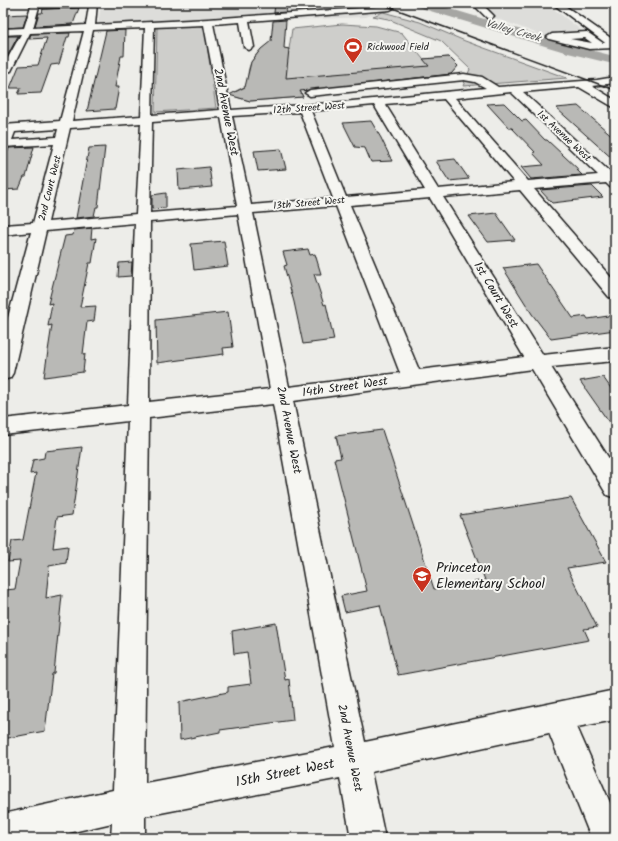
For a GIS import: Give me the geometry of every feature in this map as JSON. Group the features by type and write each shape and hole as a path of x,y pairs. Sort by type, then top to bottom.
{"main road":[{"path":"559,3 609,42"}],"street":[{"path":"3,70 7,69 10,64 36,8 40,5 92,3"},
{"name":"2nd Court West","path":"3,373 90,27 92,3"},
{"path":"476,3 490,16"},
{"path":"3,32 208,22 390,8"},
{"path":"244,19 249,47"},
{"name":"2nd Avenue West","path":"208,22 225,114 246,209 368,838"},
{"path":"128,838 143,219 148,119 150,24"},
{"path":"587,35 592,38 609,42 589,46 552,36 587,35"},
{"path":"9,41 22,41"},
{"path":"310,93 464,77 478,79 487,83 496,90"},
{"name":"12th Street West","path":"7,131 38,134 66,125 332,106 496,90 614,81"},
{"path":"581,84 615,105"},
{"name":"1st Avenue West","path":"514,89 613,180"},
{"path":"324,92 332,106"},
{"path":"447,95 615,293"},
{"name":"1st Court West","path":"378,102 615,488"},
{"path":"304,108 412,378"},
{"path":"7,131 4,144 38,134 62,140"},
{"name":"13th Street West","path":"3,230 143,219 434,192 613,180"},
{"name":"14th Street West","path":"3,427 138,410 282,395 537,362 615,354"},
{"name":"15th Street West","path":"3,831 128,803 352,760 615,705"},
{"path":"557,716 608,838"}],"shaded area":[{"path":"101,3 359,3 380,11 366,17 220,23 98,25"},
{"path":"477,3 546,3 586,34 544,36 490,16"},
{"path":"383,12 420,22 465,41 567,78 463,86 470,69 441,41 388,19 373,16"},
{"path":"204,24 216,108 155,112 157,27"},
{"name":"Rickwood Field","path":"342,24 376,26 402,33 423,59 449,57 458,66 449,76 333,90 276,91 273,93 301,92 303,97 250,101 236,97 234,92 250,84 248,79 249,69 253,59 264,47 289,49 292,29"}],"building":[{"path":"275,3 287,4 286,12 274,13"},
{"path":"79,8 73,24 35,26 39,13 42,13 43,9"},
{"path":"27,14 23,27 3,28 3,15"},
{"path":"286,20 284,48 289,49 286,78 429,66 423,59 449,57 458,66 451,74 300,91 303,97 250,101 229,95 245,87 251,62 261,49 271,41 273,21"},
{"path":"125,30 124,56 121,56 115,87 119,87 115,109 87,111 106,31"},
{"path":"70,33 69,37 67,37 59,64 51,65 41,93 18,94 21,88 10,88 19,66 38,65 47,38 29,39 31,34"},
{"path":"3,36 18,36 3,64"},
{"path":"504,103 522,121 526,120 545,140 547,140 579,170 577,170 582,175 531,179 521,167 544,165 533,153 535,152 512,128 509,128 487,104"},
{"path":"578,106 615,138 615,161 556,108"},
{"path":"371,121 392,161 371,162 365,148 355,147 343,123"},
{"path":"34,147 26,177 24,177 19,189 3,190 3,164 9,148"},
{"path":"105,147 98,207 96,207 94,216 76,218 89,148"},
{"path":"281,149 286,169 258,171 254,151"},
{"path":"455,159 469,179 449,181 436,161"},
{"path":"209,167 212,187 179,190 178,170"},
{"path":"592,186 603,197 552,203 540,190"},
{"path":"166,193 166,208 152,209 152,195"},
{"path":"496,213 515,240 488,242 469,216"},
{"path":"92,228 91,239 96,238 92,263 89,263 80,307 96,306 94,321 87,322 83,354 85,354 83,372 44,377 52,325 48,326 52,303 48,304 65,236 73,235 74,230"},
{"path":"224,241 228,266 194,270 191,244"},
{"path":"308,249 310,255 315,254 321,274 314,274 324,305 326,304 334,340 303,344 284,266 287,265 283,252"},
{"path":"132,262 131,276 118,277 119,263"},
{"path":"536,264 573,318 586,316 588,319 615,315 615,330 551,339 532,314 503,268"},
{"path":"228,312 233,347 223,348 224,354 157,363 156,320"},
{"path":"603,377 615,394 615,431 580,381"},
{"path":"382,430 434,589 485,580 460,515 571,498 606,562 567,568 597,627 584,629 589,640 398,675 380,605 345,612 341,596 367,591 334,459 341,458 336,436"},
{"path":"82,447 72,515 57,517 53,548 68,546 66,563 49,566 46,598 62,595 54,673 52,674 45,731 3,739 3,610 6,590 15,589 20,561 8,562 12,541 23,540 36,473 30,474 33,460 44,458 45,451"},
{"path":"276,623 285,680 289,679 293,720 220,730 220,732 180,740 179,702 228,692 228,687 251,684 247,652 234,654 232,631"}],"waterway":[{"name":"Valley Creek","path":"418,3 573,50 609,59"}],"railway":[{"path":"379,3 615,90"}],"place":[{"name":"Rickwood Field","path":"353,64"},
{"name":"Princeton Elementary School","path":"422,593"}]}
